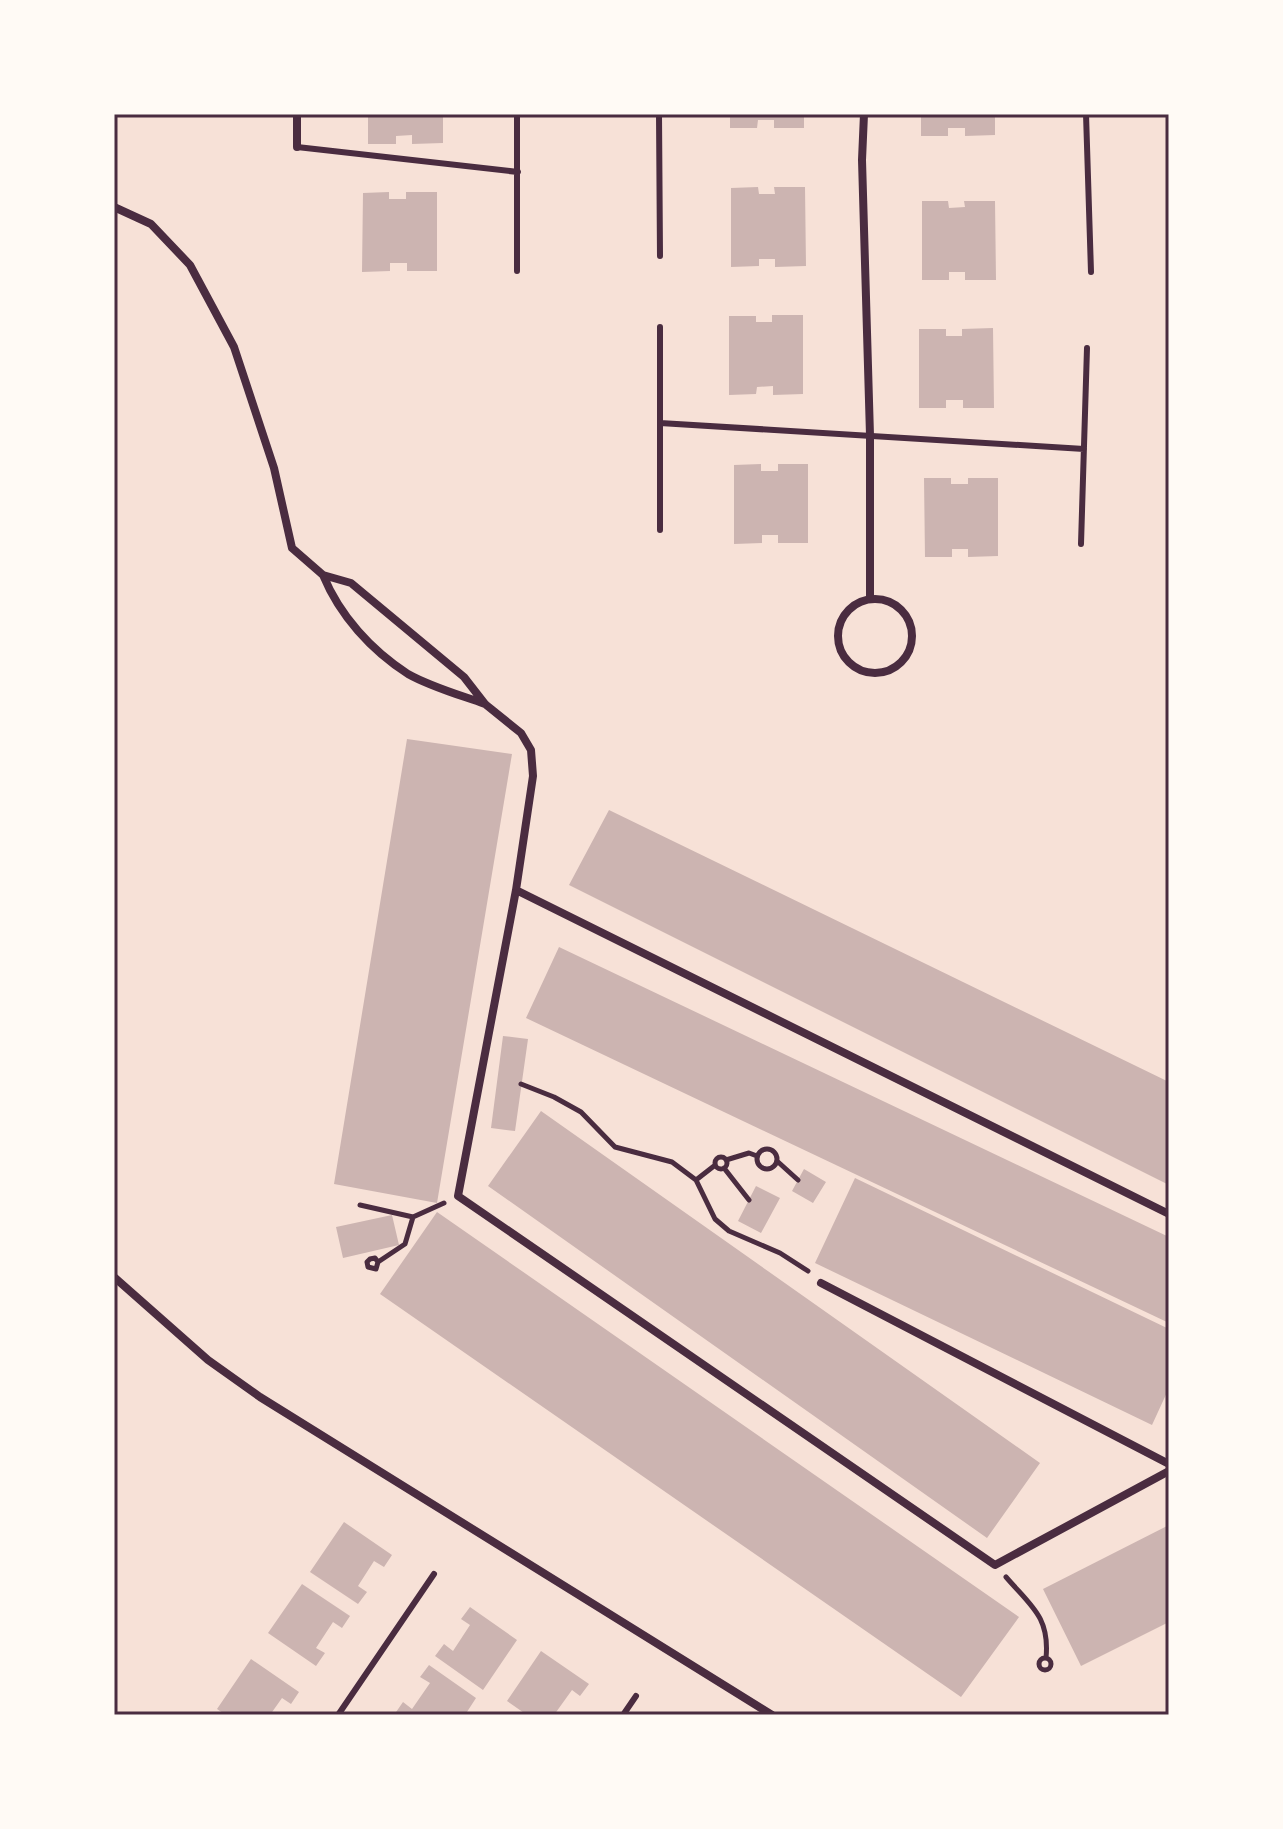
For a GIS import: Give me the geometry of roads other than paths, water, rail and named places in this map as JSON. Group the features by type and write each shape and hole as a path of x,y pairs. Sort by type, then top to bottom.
{"street":[{"path":"297,114 297,147"},
{"path":"864,114 862,160 870,435 870,599"},
{"path":"114,207 151,224 190,265 234,347 274,468 292,548 323,575 351,583 464,677 485,704 521,733 531,750 533,776 516,890 458,1196 995,1565 1169,1471"},
{"path":"323,575 333,599 358,632 381,654 411,675 485,704"},
{"path":"870,599 883,599 896,604 906,614 913,639 901,663 877,673 853,665 839,644 838,631 849,610 870,599"},
{"path":"516,890 1169,1214"},
{"path":"114,1277 208,1360 260,1397 772,1715"},
{"path":"821,1283 1169,1464"}],"lane":[{"path":"517,114 517,271"},
{"path":"659,114 660,256"},
{"path":"1086,114 1091,272"},
{"path":"297,147 518,172"},
{"path":"660,327 660,530"},
{"path":"1081,544 1087,348"},
{"path":"660,423 1084,449"},
{"path":"338,1715 434,1574"},
{"path":"623,1715 636,1696"}]}
